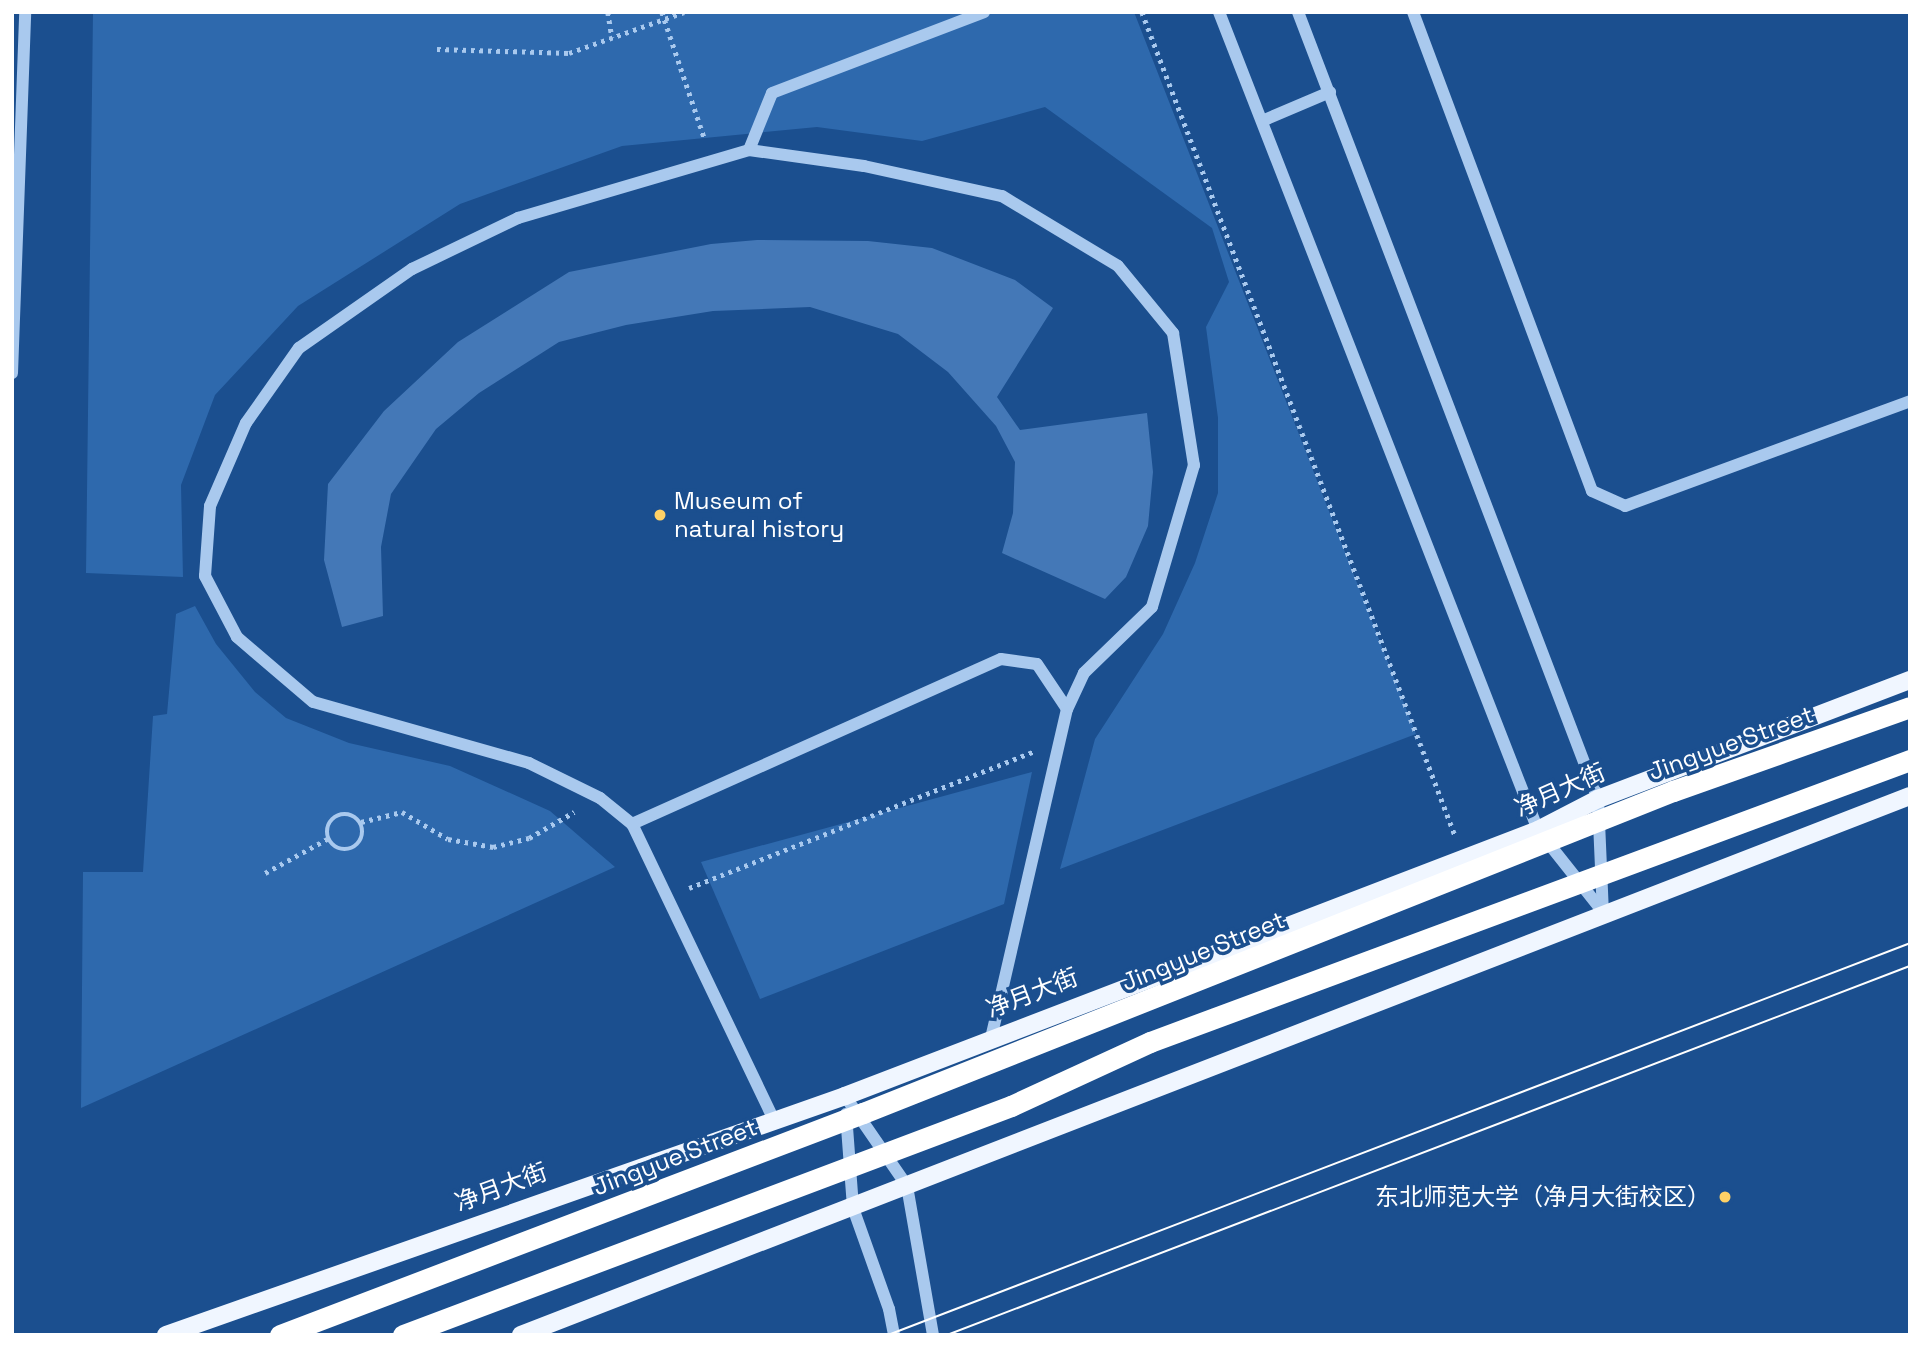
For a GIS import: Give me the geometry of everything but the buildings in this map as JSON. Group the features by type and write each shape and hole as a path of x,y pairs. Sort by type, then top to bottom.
{"highway":[{"name":"Jingyue Street","path":"281,1335 863,1113 1674,791 1910,707"},
{"path":"403,1335 1011,1105 1150,1042 1910,760"}],"main road":[{"name":"净月大街","path":"166,1335 773,1118 845,1096 991,1037 1538,830 1598,799 1910,680"},
{"path":"520,1335 853,1208 1603,912 1910,796"}],"street":[{"path":"12,373 25,12"},
{"path":"749,150 772,93 984,12"},
{"path":"1219,12 1538,830 1603,912"},
{"path":"1298,12 1598,799 1603,912"},
{"path":"1413,12 1592,491 1625,506 1910,401"},
{"path":"1262,121 1330,92"},
{"path":"773,1118 632,824 600,798 529,763 313,702 237,637 205,576 210,506 246,424 299,348 412,269 518,218 749,150 863,166 1002,196 1118,266 1173,332 1194,466 1175,540 1152,607 1084,673 1067,709 991,1037"},
{"path":"632,824 1001,659 1037,664 1067,709"},
{"path":"845,1096 907,1186 933,1335"},
{"path":"845,1096 853,1208 889,1309 894,1335"}],"path":[{"path":"608,12 612,38"},
{"path":"662,12 712,160"},
{"path":"437,48 569,53 684,12"},
{"path":"1142,12 1464,858"},
{"path":"667,897 1060,742"},
{"path":"361,822 402,812 448,839 493,848 529,838 600,798"},
{"path":"350,814 361,822 363,834 358,846 347,851 335,848 327,839 327,825 336,815 350,814"},
{"path":"265,873 327,839"}],"shaded area":[{"path":"93,12 1134,12 1416,734 1060,869 1095,739 1163,634 1195,563 1218,493 1218,418 1206,327 1229,282 1212,228 1045,107 922,141 817,127 622,146 460,204 298,306 215,395 181,485 183,577 86,573"},
{"path":"195,606 216,644 255,692 286,718 349,743 450,766 550,811 615,867 81,1108 83,872 143,872 153,716 167,714 176,614"},
{"path":"1032,772 1004,904 760,999 701,862"}],"tram line":[{"path":"888,1335 1910,943"},
{"path":"947,1335 1910,966"}],"place":[{"name":"Museum of natural history","path":"660,515"},
{"name":"东北师范大学（净月大街校区）","path":"1725,1197"}]}
